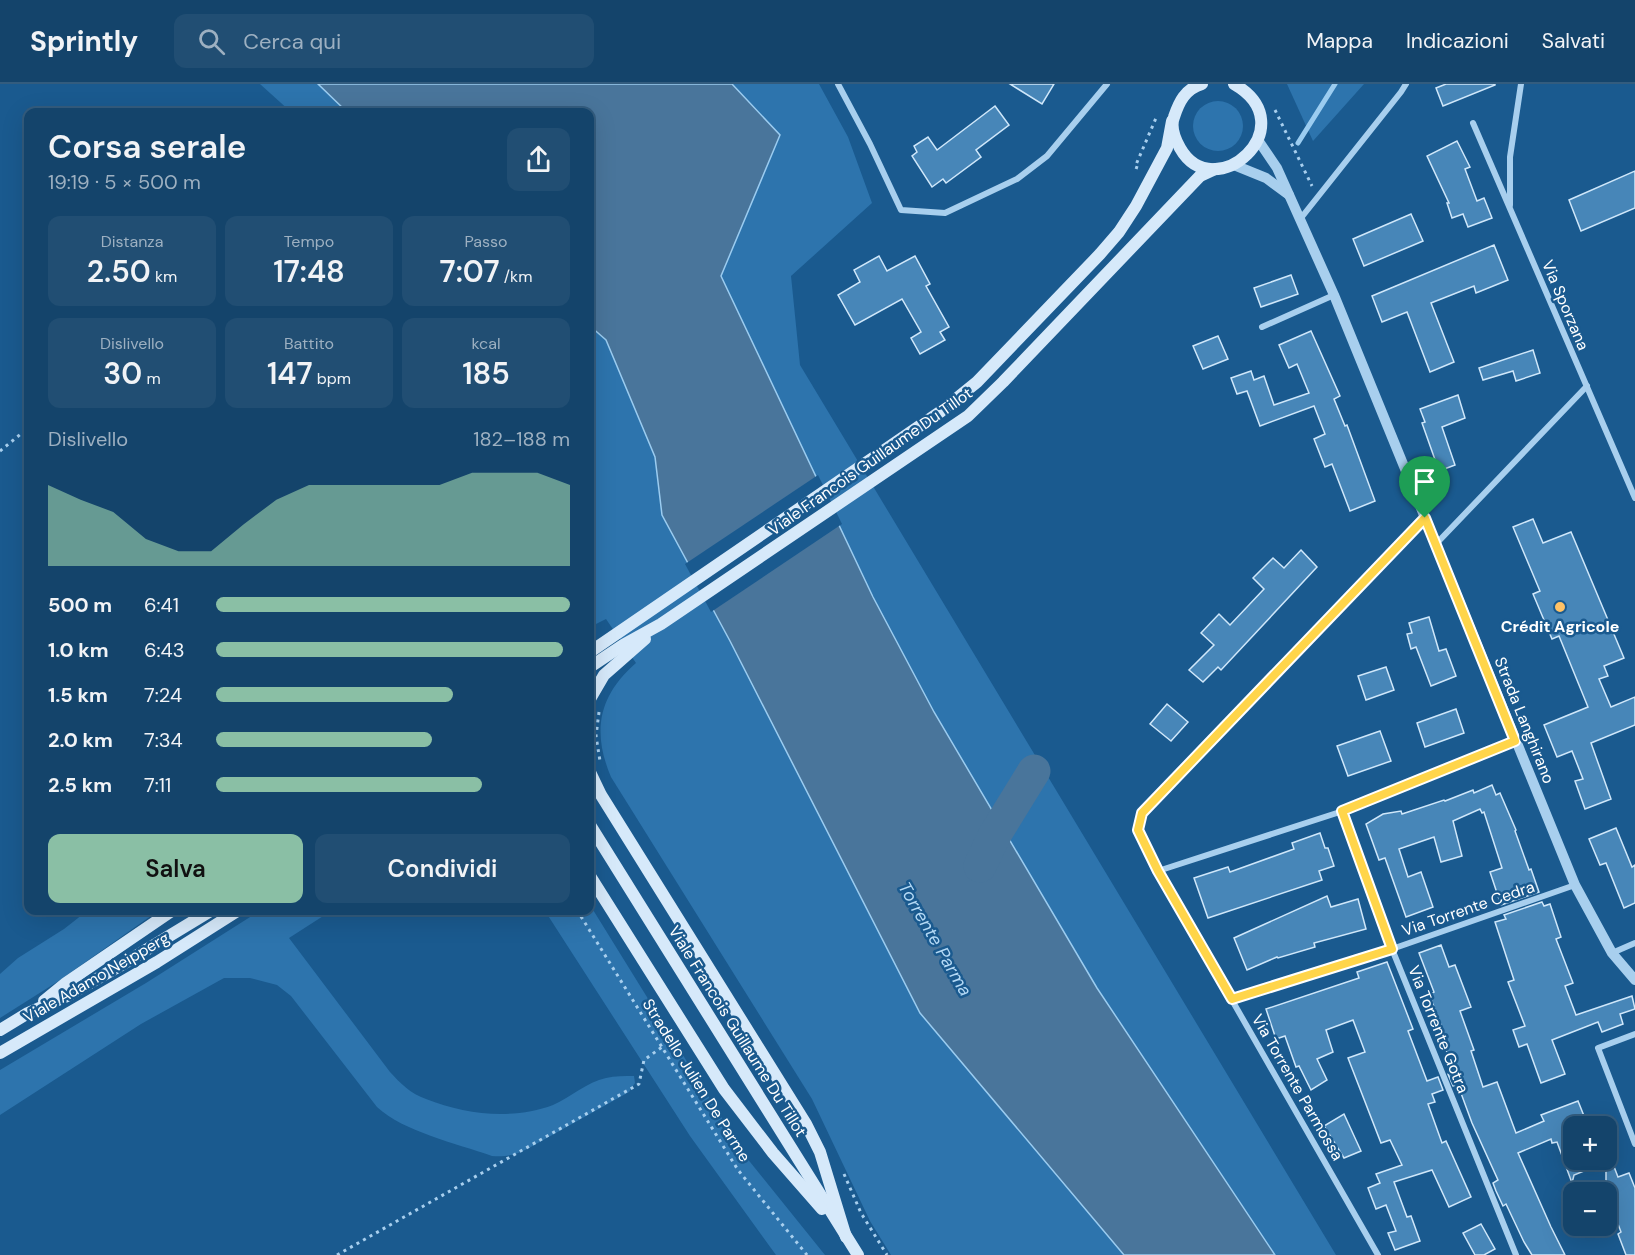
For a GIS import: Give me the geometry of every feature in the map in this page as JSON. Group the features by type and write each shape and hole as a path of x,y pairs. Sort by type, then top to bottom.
{"main road":[{"path":"1187,84 1172,121 1175,139 1183,154 1198,165 1215,169 1234,165 1249,155 1258,140 1261,127 1254,100 1245,90 1234,84"},
{"path":"1180,99 1194,86 1202,84"},
{"name":"Viale Francois Guillaume Du Tillot","path":"594,649 947,408 977,382 1110,243 1128,219 1167,148 1172,121"},
{"name":"Viale Francois Guillaume Du Tillot","path":"594,665 626,648 955,425 986,400 1200,176 1215,169"},
{"path":"594,692 604,675 626,648"},
{"path":"594,780 806,1124 820,1152 846,1237"},
{"name":"Viale Francois Guillaume Du Tillot","path":"594,831 858,1255"},
{"path":"594,882 724,1089 773,1153 846,1237"},
{"path":"28,1013 66,983 166,915"},
{"name":"Viale Adamo Neipperg","path":"0,1030 28,1013 83,987 204,915"},
{"name":"Viale Adamo Neipperg","path":"0,1053 157,962 231,915"}],"street":[{"path":"838,84 870,144 900,210 945,213 1017,178 1047,156 1107,84"},
{"path":"1301,218 1406,84"},
{"path":"1510,210 1510,157 1521,84"},
{"name":"Via Sporzana","path":"1473,123 1635,496"},
{"name":"Strada Langhirano","path":"1258,140 1277,168 1334,295 1575,885 1612,953 1635,980"},
{"name":"Strada Langhirano","path":"1234,165 1266,178 1291,197"},
{"path":"1262,327 1334,295"},
{"path":"1436,544 1587,386"},
{"name":"Via Torrente Parmossa","path":"1378,1255 1158,871 1138,830 1142,813 1425,518"},
{"path":"1158,871 1342,811 1515,741"},
{"name":"Via Torrente Gotra","path":"1342,811 1392,949 1516,1255"},
{"name":"Via Torrente Cedra","path":"1232,999 1392,949 1575,885"},
{"path":"1612,953 1635,943"},
{"path":"1635,1034 1598,1048 1635,1144"}],"path":[{"path":"1270,101 1318,198"},
{"path":"0,452 24,431"},
{"name":"Stradello Julien De Parme","path":"580,915 738,1170 807,1255"},
{"path":"337,1255 639,1084 644,1060 662,1046"}],"shaded area":[{"path":"260,84 318,84 343,108 287,108"},
{"path":"732,84 819,84 848,137 872,203 791,276 800,365 1336,1255 1275,1255 1097,988 934,712 873,597 721,276 780,135"},
{"path":"1287,84 1364,84 1313,141"},
{"path":"1218,101 1227,103 1238,112 1243,126 1241,135 1232,146 1218,151 1209,149 1198,140 1193,126 1195,117 1204,106"},
{"path":"594,330 606,340 655,457 662,515 730,641 920,1013 1124,1255 891,1255 870,1221 812,1099 611,777 602,745 602,716 613,688 636,663 606,619 594,625"},
{"path":"594,911 746,1157 825,1255 776,1255 690,1136 548,915 594,915"},
{"path":"82,915 152,915 57,982 0,1018 0,974 18,958"},
{"path":"253,915 325,915 289,938 390,1072 415,1094 457,1109 506,1114 538,1110 553,1105 592,1083 606,1078 634,1076 635,1083 629,1092 529,1148 511,1155 492,1156 416,1130 388,1116 377,1107 291,996 277,985 250,978 224,978 141,1024 0,1115 0,1070 146,983"}],"water":[{"name":"Torrente Parma","path":"318,84 732,84 780,135 721,276 873,597 934,712 1097,988 1275,1255 1124,1255 920,1013 730,641 662,515 655,457 606,340 594,330 594,108 343,108"}],"pier":[{"path":"818,475 842,524 711,612 685,564"}],"building":[{"path":"1010,84 1054,84 1042,104"},
{"path":"1446,84 1495,85 1443,106 1436,88"},
{"path":"995,106 1009,125 976,150 981,157 946,183 943,179 932,187 912,156 917,152 914,146 928,137 937,150"},
{"path":"1457,141 1470,167 1465,169 1477,201 1484,198 1492,218 1468,227 1463,214 1452,218 1447,203 1449,203 1427,156"},
{"path":"1635,171 1635,208 1581,231 1569,200"},
{"path":"1411,214 1423,241 1364,266 1353,239"},
{"path":"1494,245 1508,280 1476,293 1474,286 1431,303 1454,362 1430,372 1407,312 1382,322 1372,296"},
{"path":"879,256 887,271 915,256 930,284 926,286 949,327 940,332 945,340 920,354 911,338 921,332 902,299 855,325 838,295 860,282 854,270"},
{"path":"1291,275 1298,294 1261,307 1254,288"},
{"path":"1311,331 1340,396 1334,399 1345,426 1347,425 1375,501 1350,511 1332,464 1325,467 1314,439 1325,434 1314,406 1260,426 1247,391 1237,394 1231,378 1251,371 1254,380 1264,376 1274,405 1309,393 1297,364 1289,368 1279,345"},
{"path":"1218,336 1228,359 1203,369 1193,346"},
{"path":"1533,350 1540,373 1516,381 1513,371 1483,380 1479,368"},
{"path":"1458,395 1465,418 1442,427 1455,465 1439,471 1422,423 1425,422 1420,409"},
{"path":"1533,519 1543,543 1571,532 1624,658 1604,666 1608,676 1599,679 1611,707 1635,697 1635,725 1591,743 1611,799 1585,809 1575,781 1583,779 1572,751 1557,757 1544,725 1588,707 1559,636 1552,639 1533,594 1540,591 1513,527"},
{"path":"1301,550 1317,567 1221,670 1218,667 1203,682 1189,670 1214,645 1201,633 1219,614 1230,625 1264,589 1253,578 1273,558 1284,568"},
{"path":"1429,617 1439,651 1446,649 1456,676 1431,686 1416,647 1411,649 1407,634 1412,633 1409,623"},
{"path":"1386,667 1394,690 1366,700 1358,676"},
{"path":"1167,704 1188,722 1171,741 1150,724"},
{"path":"1456,709 1464,733 1425,747 1417,723"},
{"path":"1380,731 1391,761 1348,776 1337,746"},
{"path":"1492,785 1496,795 1500,793 1539,892 1501,905 1490,872 1502,868 1484,812 1482,813 1480,809 1453,821 1462,856 1441,862 1434,837 1399,849 1408,877 1421,872 1433,907 1406,917 1385,858 1379,860 1366,824 1383,814 1401,811 1402,814 1473,790 1474,793"},
{"path":"1616,828 1632,867 1635,865 1635,903 1624,908 1606,863 1600,865 1589,839"},
{"path":"1320,833 1334,866 1319,871 1322,880 1208,918 1194,878 1228,867 1230,872 1294,849 1292,843"},
{"path":"1327,896 1331,907 1358,899 1366,929 1314,943 1315,947 1277,957 1247,970 1234,938"},
{"path":"1542,902 1544,906 1550,904 1561,937 1556,939 1573,983 1565,986 1576,1015 1632,996 1635,1009 1620,1014 1623,1024 1602,1032 1598,1022 1552,1040 1565,1074 1541,1083 1527,1044 1519,1047 1513,1030 1525,1026 1508,982 1514,980 1495,922 1506,919 1504,915"},
{"path":"1441,945 1449,967 1455,965 1471,1007 1460,1011 1474,1050 1471,1051 1483,1087 1497,1082 1516,1133 1544,1121 1541,1115 1578,1101 1584,1116 1563,1116 1563,1158 1557,1142 1552,1143 1551,1139 1518,1153 1565,1255 1532,1255 1506,1204 1503,1206 1493,1183 1498,1180 1472,1123 1458,1085 1453,1086 1448,1074 1454,1071 1440,1034 1444,1033 1429,994 1434,992 1419,953"},
{"path":"1387,962 1413,1029 1408,1031 1427,1081 1438,1077 1443,1090 1432,1094 1435,1102 1428,1104 1442,1143 1446,1141 1471,1197 1449,1207 1432,1170 1394,1182 1407,1217 1411,1216 1420,1241 1395,1250 1388,1233 1396,1231 1386,1205 1376,1209 1368,1188 1380,1183 1376,1174 1402,1165 1390,1140 1381,1143 1348,1058 1365,1052 1353,1020 1326,1030 1333,1052 1317,1059 1327,1080 1311,1090 1299,1066 1296,1067 1285,1036 1276,1039 1266,1009 1359,978 1357,972"},
{"path":"1344,1114 1361,1151 1344,1158 1324,1126"},
{"path":"1567,1170 1586,1170 1574,1175 1572,1182"},
{"path":"1606,1170 1615,1170 1618,1177 1629,1173 1635,1188 1635,1255 1626,1255 1618,1234 1621,1232 1617,1222 1617,1182 1606,1182"},
{"path":"1481,1224 1495,1249 1484,1255 1475,1255 1463,1233"}],"waterway":[{"path":"1298,143 1335,84"},
{"path":"980,866 994,836 1034,771"}],"place":[{"name":"Crédit Agricole","path":"1560,607"}],"route":[{"path":"1425,518 1515,741 1342,811 1392,949 1232,999 1158,871 1138,830 1142,813 1425,518"}]}
